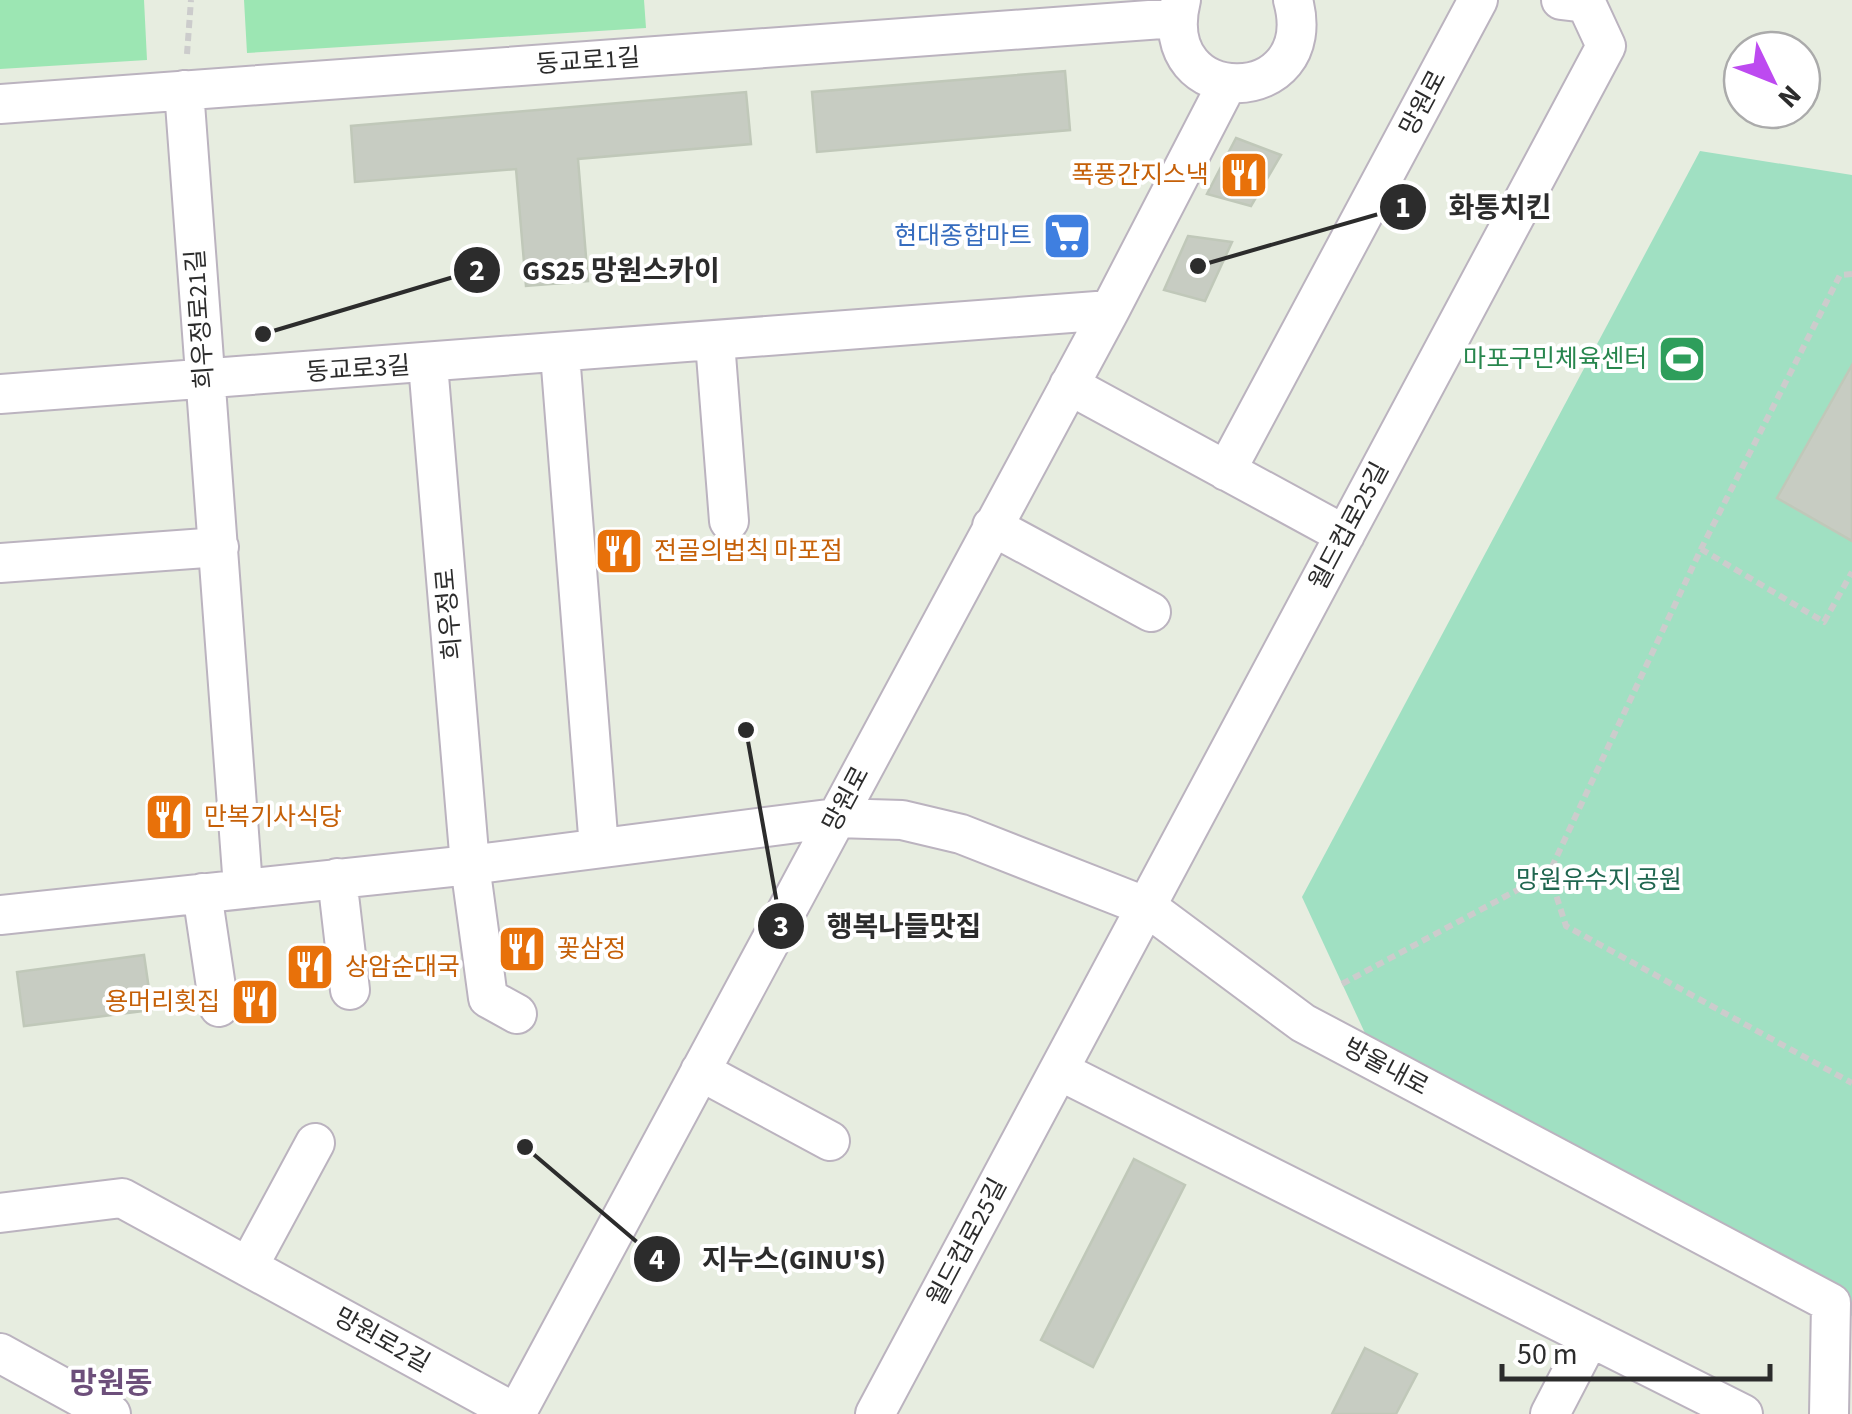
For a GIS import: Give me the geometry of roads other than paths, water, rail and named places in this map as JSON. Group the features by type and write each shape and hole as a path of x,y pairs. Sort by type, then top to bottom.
{"street":[{"path":"1178,9 1178,36 1194,68 1226,84 1263,79 1290,55 1297,38 1294,1 1314,0"},
{"name":"망원로","path":"1226,471 1478,0"},
{"name":"월드컵로25길","path":"875,1414 1606,46 1586,3 1561,0"},
{"name":"동교로1길","path":"0,104 1178,9"},
{"name":"망원로","path":"516,1414 1110,310 1226,84"},
{"name":"희우정로21길","path":"184,90 243,887"},
{"name":"동교로3길","path":"0,394 1110,310"},
{"path":"715,342 729,521"},
{"path":"560,354 599,848"},
{"name":"희우정로","path":"428,364 470,865 488,998 517,1014"},
{"path":"1069,386 1345,535"},
{"path":"992,526 1151,612"},
{"path":"0,563 218,547"},
{"path":"1,905 202,893 470,865 836,818"},
{"name":"방울내로","path":"836,818 902,820 962,834 1147,907 1303,1023 1831,1303 1829,1414"},
{"path":"337,878 350,990"},
{"path":"202,893 219,1007"},
{"path":"700,1071 830,1141"},
{"path":"1060,1071 1590,1337 1724,1410"},
{"path":"248,1267 314,1143"},
{"name":"망원로2길","path":"0,1212 122,1198 516,1414"},
{"path":"1550,1414 1590,1337"},
{"path":"0,1354 111,1414"}],"place":[{"name":"폭풍간지스낵","path":"1244,175"},
{"name":"현대종합마트","path":"1067,236"},
{"name":"화통치킨","path":"1198,266"},
{"name":"GS25 망원스카이","path":"263,334"},
{"name":"마포구민체육센터","path":"1682,359"},
{"name":"전골의법칙 마포점","path":"619,551"},
{"name":"행복나들맛집","path":"746,730"},
{"name":"만복기사식당","path":"169,817"},
{"name":"꽃삼정","path":"522,949"},
{"name":"상암순대국","path":"310,967"},
{"name":"용머리횟집","path":"255,1002"},
{"name":"지누스(GINU'S)","path":"525,1147"}],"district":[{"name":"망원동","path":"111,1383"}],"park label":[{"name":"망원유수지 공원","path":"1599,880"}]}
